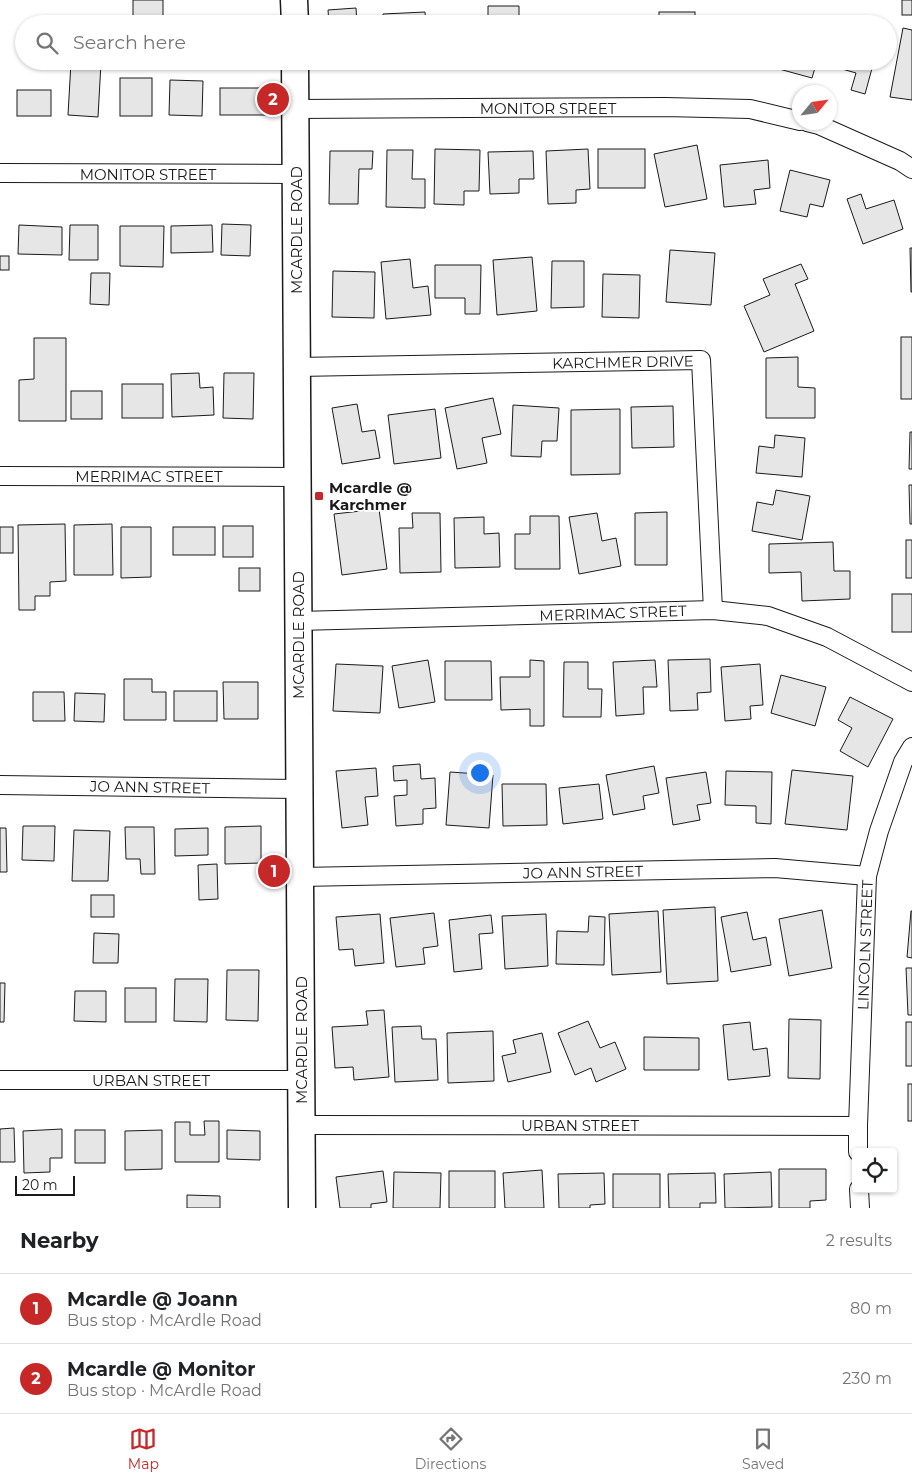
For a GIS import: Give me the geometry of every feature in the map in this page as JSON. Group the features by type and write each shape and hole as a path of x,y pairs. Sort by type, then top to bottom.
{"main road":[{"path":"294,0 294,15"},
{"name":"MCARDLE ROAD","path":"295,70 302,1208"}],"street":[{"name":"MONITOR STREET","path":"295,110 665,107 750,109 792,119"},
{"path":"830,130 900,161 912,169"},
{"name":"MONITOR STREET","path":"0,173 296,174"},
{"name":"KARCHMER DRIVE","path":"297,367 701,360 713,610"},
{"name":"MERRIMAC STREET","path":"0,476 297,476"},
{"name":"MERRIMAC STREET","path":"298,621 713,610 768,616 827,637 912,682"},
{"name":"LINCOLN STREET","path":"858,1148 867,876 879,831 903,762 912,747"},
{"name":"JO ANN STREET","path":"0,784 299,789"},
{"name":"JO ANN STREET","path":"300,877 775,868 867,876"},
{"name":"URBAN STREET","path":"0,1080 301,1080"},
{"name":"URBAN STREET","path":"302,1125 858,1126"},
{"path":"859,1193 860,1208"}],"building":[{"path":"133,0 163,0 163,15 133,15"},
{"path":"902,0 912,0 912,15 902,15"},
{"path":"488,6 519,6 519,15 488,15"},
{"path":"356,8 356,15 328,15 328,10"},
{"path":"425,12 425,15 383,15"},
{"path":"659,12 695,12 695,15 659,15"},
{"path":"903,28 912,30 912,100 890,97 895,70 897,70"},
{"path":"71,70 101,70 98,117 68,115"},
{"path":"783,70 814,70 812,78"},
{"path":"846,70 872,70 865,94 851,90 856,73"},
{"path":"120,78 152,78 152,116 120,116"},
{"path":"170,80 203,81 202,116 169,115"},
{"path":"220,88 267,88 267,115 220,115"},
{"path":"17,90 51,90 51,116 17,116"},
{"path":"697,145 707,199 665,207 654,154"},
{"path":"435,149 480,150 479,191 464,191 464,205 434,204"},
{"path":"588,149 590,189 576,190 576,203 548,204 546,151"},
{"path":"598,149 645,149 645,188 598,188"},
{"path":"387,150 413,150 412,179 425,179 425,208 386,207"},
{"path":"330,151 373,151 372,169 359,169 358,204 329,204"},
{"path":"533,151 534,179 519,179 519,193 490,194 488,152"},
{"path":"768,160 770,188 754,190 756,204 724,207 720,165"},
{"path":"790,170 830,180 823,207 810,204 807,217 780,211"},
{"path":"861,194 866,209 894,200 903,229 863,244 847,199"},
{"path":"222,224 251,225 250,256 221,255"},
{"path":"19,225 62,227 62,255 18,254"},
{"path":"70,225 98,225 98,260 69,260"},
{"path":"212,225 213,252 171,253 171,226"},
{"path":"120,226 164,226 163,267 120,266"},
{"path":"910,248 912,248 912,292 911,292"},
{"path":"670,250 715,253 711,305 666,302"},
{"path":"0,256 9,256 9,270 0,270"},
{"path":"532,257 537,311 497,315 493,260"},
{"path":"410,259 413,288 428,286 431,315 386,319 381,262"},
{"path":"552,261 584,261 584,307 551,308"},
{"path":"801,264 808,279 795,284 814,331 764,352 744,306 770,295 763,279"},
{"path":"435,265 481,265 480,314 465,314 465,298 435,298"},
{"path":"333,271 375,272 374,318 332,317"},
{"path":"91,273 110,273 109,305 90,304"},
{"path":"603,274 640,275 639,318 602,317"},
{"path":"901,337 912,337 912,399 901,399"},
{"path":"34,338 66,338 66,421 19,421 19,380 34,379"},
{"path":"798,357 798,387 815,388 815,418 766,418 766,358"},
{"path":"199,373 200,388 213,387 214,415 172,417 171,374"},
{"path":"224,373 254,373 253,419 223,418"},
{"path":"122,384 163,384 163,418 122,418"},
{"path":"71,391 102,391 102,419 71,419"},
{"path":"493,398 501,434 482,438 487,463 457,469 445,408"},
{"path":"357,404 362,432 375,430 380,458 342,464 332,408"},
{"path":"513,405 559,408 557,441 542,441 541,457 511,456"},
{"path":"673,406 674,447 632,448 631,407"},
{"path":"435,409 441,458 394,464 388,415"},
{"path":"620,409 620,474 571,475 571,410"},
{"path":"910,432 912,432 912,469 909,469"},
{"path":"775,435 805,438 802,477 756,473 759,446 774,448"},
{"path":"909,485 912,485 912,524 910,524"},
{"path":"776,490 810,496 802,540 752,531 757,502 773,505"},
{"path":"379,509 387,569 342,575 334,514"},
{"path":"667,512 667,565 635,565 635,513"},
{"path":"412,513 440,513 441,572 400,573 399,528 413,528"},
{"path":"597,513 602,541 616,538 621,566 579,574 569,517"},
{"path":"530,516 559,516 560,569 515,569 515,534 530,534"},
{"path":"484,517 484,534 499,533 500,567 455,568 454,518"},
{"path":"65,524 66,581 50,582 50,596 35,596 35,610 19,610 18,525"},
{"path":"112,524 113,575 74,575 74,525"},
{"path":"223,526 253,526 253,557 223,557"},
{"path":"0,527 13,527 13,553 0,553"},
{"path":"121,527 151,527 151,577 121,578"},
{"path":"173,527 215,527 215,555 173,555"},
{"path":"906,540 912,540 912,578 906,578"},
{"path":"833,542 834,571 850,571 850,599 802,601 801,572 769,573 769,544"},
{"path":"239,568 260,568 260,591 239,591"},
{"path":"892,594 912,594 912,632 892,632"},
{"path":"710,659 711,692 697,693 698,710 670,711 668,660"},
{"path":"428,660 435,702 399,708 392,666"},
{"path":"530,660 544,661 544,726 530,726 530,709 501,710 500,677 530,677"},
{"path":"655,660 657,687 643,687 644,714 616,716 613,662"},
{"path":"445,661 491,661 492,700 445,700"},
{"path":"564,662 588,662 588,689 602,689 601,717 563,717"},
{"path":"336,664 383,666 380,713 333,711"},
{"path":"760,664 763,705 750,706 751,719 725,721 721,667"},
{"path":"781,675 826,687 815,726 771,713"},
{"path":"124,679 152,679 152,692 166,692 166,720 124,720"},
{"path":"223,682 258,682 258,719 224,719"},
{"path":"174,691 217,691 217,721 174,721"},
{"path":"33,692 64,692 65,721 33,721"},
{"path":"75,693 105,694 104,722 74,721"},
{"path":"850,697 893,719 868,767 840,751 852,728 838,720"},
{"path":"420,764 421,779 435,778 436,808 423,809 423,824 396,826 394,796 407,795 407,780 394,781 393,766"},
{"path":"654,766 659,793 643,796 645,809 613,815 606,775"},
{"path":"376,768 378,796 365,797 368,825 342,828 336,771"},
{"path":"792,770 853,776 847,830 785,824"},
{"path":"726,771 772,772 771,824 756,823 756,806 725,805"},
{"path":"450,772 493,775 489,828 446,825"},
{"path":"706,772 711,803 697,805 700,820 673,825 666,778"},
{"path":"502,784 546,784 547,825 503,826"},
{"path":"599,784 603,819 563,824 559,788"},
{"path":"23,826 55,826 54,861 22,860"},
{"path":"261,826 261,863 225,864 225,827"},
{"path":"125,827 154,827 155,874 141,874 140,859 126,859"},
{"path":"0,828 6,828 7,872 0,872"},
{"path":"208,828 208,855 175,856 175,829"},
{"path":"74,830 110,831 108,881 72,881"},
{"path":"217,864 218,899 199,900 198,865"},
{"path":"91,895 114,895 114,917 91,917"},
{"path":"715,907 718,981 667,984 663,910"},
{"path":"822,910 832,968 789,976 779,919"},
{"path":"658,911 661,972 612,975 609,914"},
{"path":"912,911 912,958 907,957"},
{"path":"747,912 753,940 766,937 771,965 731,972 721,917"},
{"path":"434,913 438,946 423,948 425,964 396,967 390,918"},
{"path":"380,914 384,963 355,966 353,949 339,950 336,917"},
{"path":"546,914 548,966 505,969 502,916"},
{"path":"491,915 493,933 479,934 482,969 454,972 449,920"},
{"path":"589,916 605,917 604,965 556,964 557,931 588,932"},
{"path":"94,933 119,934 118,963 93,963"},
{"path":"906,968 912,968 912,1015 908,1015"},
{"path":"227,970 259,970 258,1021 226,1020"},
{"path":"175,979 208,979 207,1022 174,1021"},
{"path":"0,983 5,983 4,1022 0,1022"},
{"path":"125,988 156,988 156,1022 125,1022"},
{"path":"75,991 106,991 106,1022 74,1021"},
{"path":"384,1010 389,1077 354,1080 353,1067 335,1068 332,1027 368,1025 366,1011"},
{"path":"789,1019 821,1020 820,1079 788,1078"},
{"path":"588,1021 600,1048 615,1042 626,1069 596,1082 591,1068 575,1075 558,1033"},
{"path":"750,1022 753,1050 767,1048 770,1076 728,1080 723,1025"},
{"path":"906,1022 912,1022 912,1066 906,1066"},
{"path":"421,1026 422,1039 436,1039 438,1080 395,1082 392,1027"},
{"path":"493,1031 494,1081 448,1083 447,1033"},
{"path":"542,1033 551,1072 508,1082 502,1056 516,1053 513,1040"},
{"path":"644,1037 699,1038 699,1070 644,1070"},
{"path":"908,1084 912,1084 912,1121 908,1121"},
{"path":"204,1121 219,1121 219,1162 175,1162 175,1122 190,1122 190,1135 205,1135"},
{"path":"14,1128 15,1162 0,1162 0,1129"},
{"path":"62,1129 62,1158 50,1158 50,1172 24,1173 23,1131"},
{"path":"75,1130 105,1130 105,1163 75,1163"},
{"path":"162,1130 162,1169 125,1170 125,1131"},
{"path":"227,1130 260,1131 260,1160 227,1159"},
{"path":"779,1169 826,1169 826,1200 810,1201 810,1208 779,1208"},
{"path":"542,1170 544,1208 505,1208 503,1173"},
{"path":"383,1171 387,1202 371,1204 371,1208 340,1208 336,1177"},
{"path":"449,1171 495,1171 495,1208 449,1208"},
{"path":"394,1172 441,1173 440,1208 393,1208"},
{"path":"771,1172 772,1207 725,1208 724,1174"},
{"path":"604,1173 605,1204 590,1205 590,1208 559,1208 558,1174"},
{"path":"715,1173 716,1203 700,1203 700,1208 669,1208 668,1174"},
{"path":"613,1174 660,1174 660,1208 613,1208"},
{"path":"187,1195 220,1196 220,1208 187,1208"}],"place":[{"name":"Mcardle @ Monitor","path":"273,99"},
{"name":"Mcardle @ Karchmer","path":"319,496"},
{"name":"Mcardle @ Joann","path":"274,871"}]}
